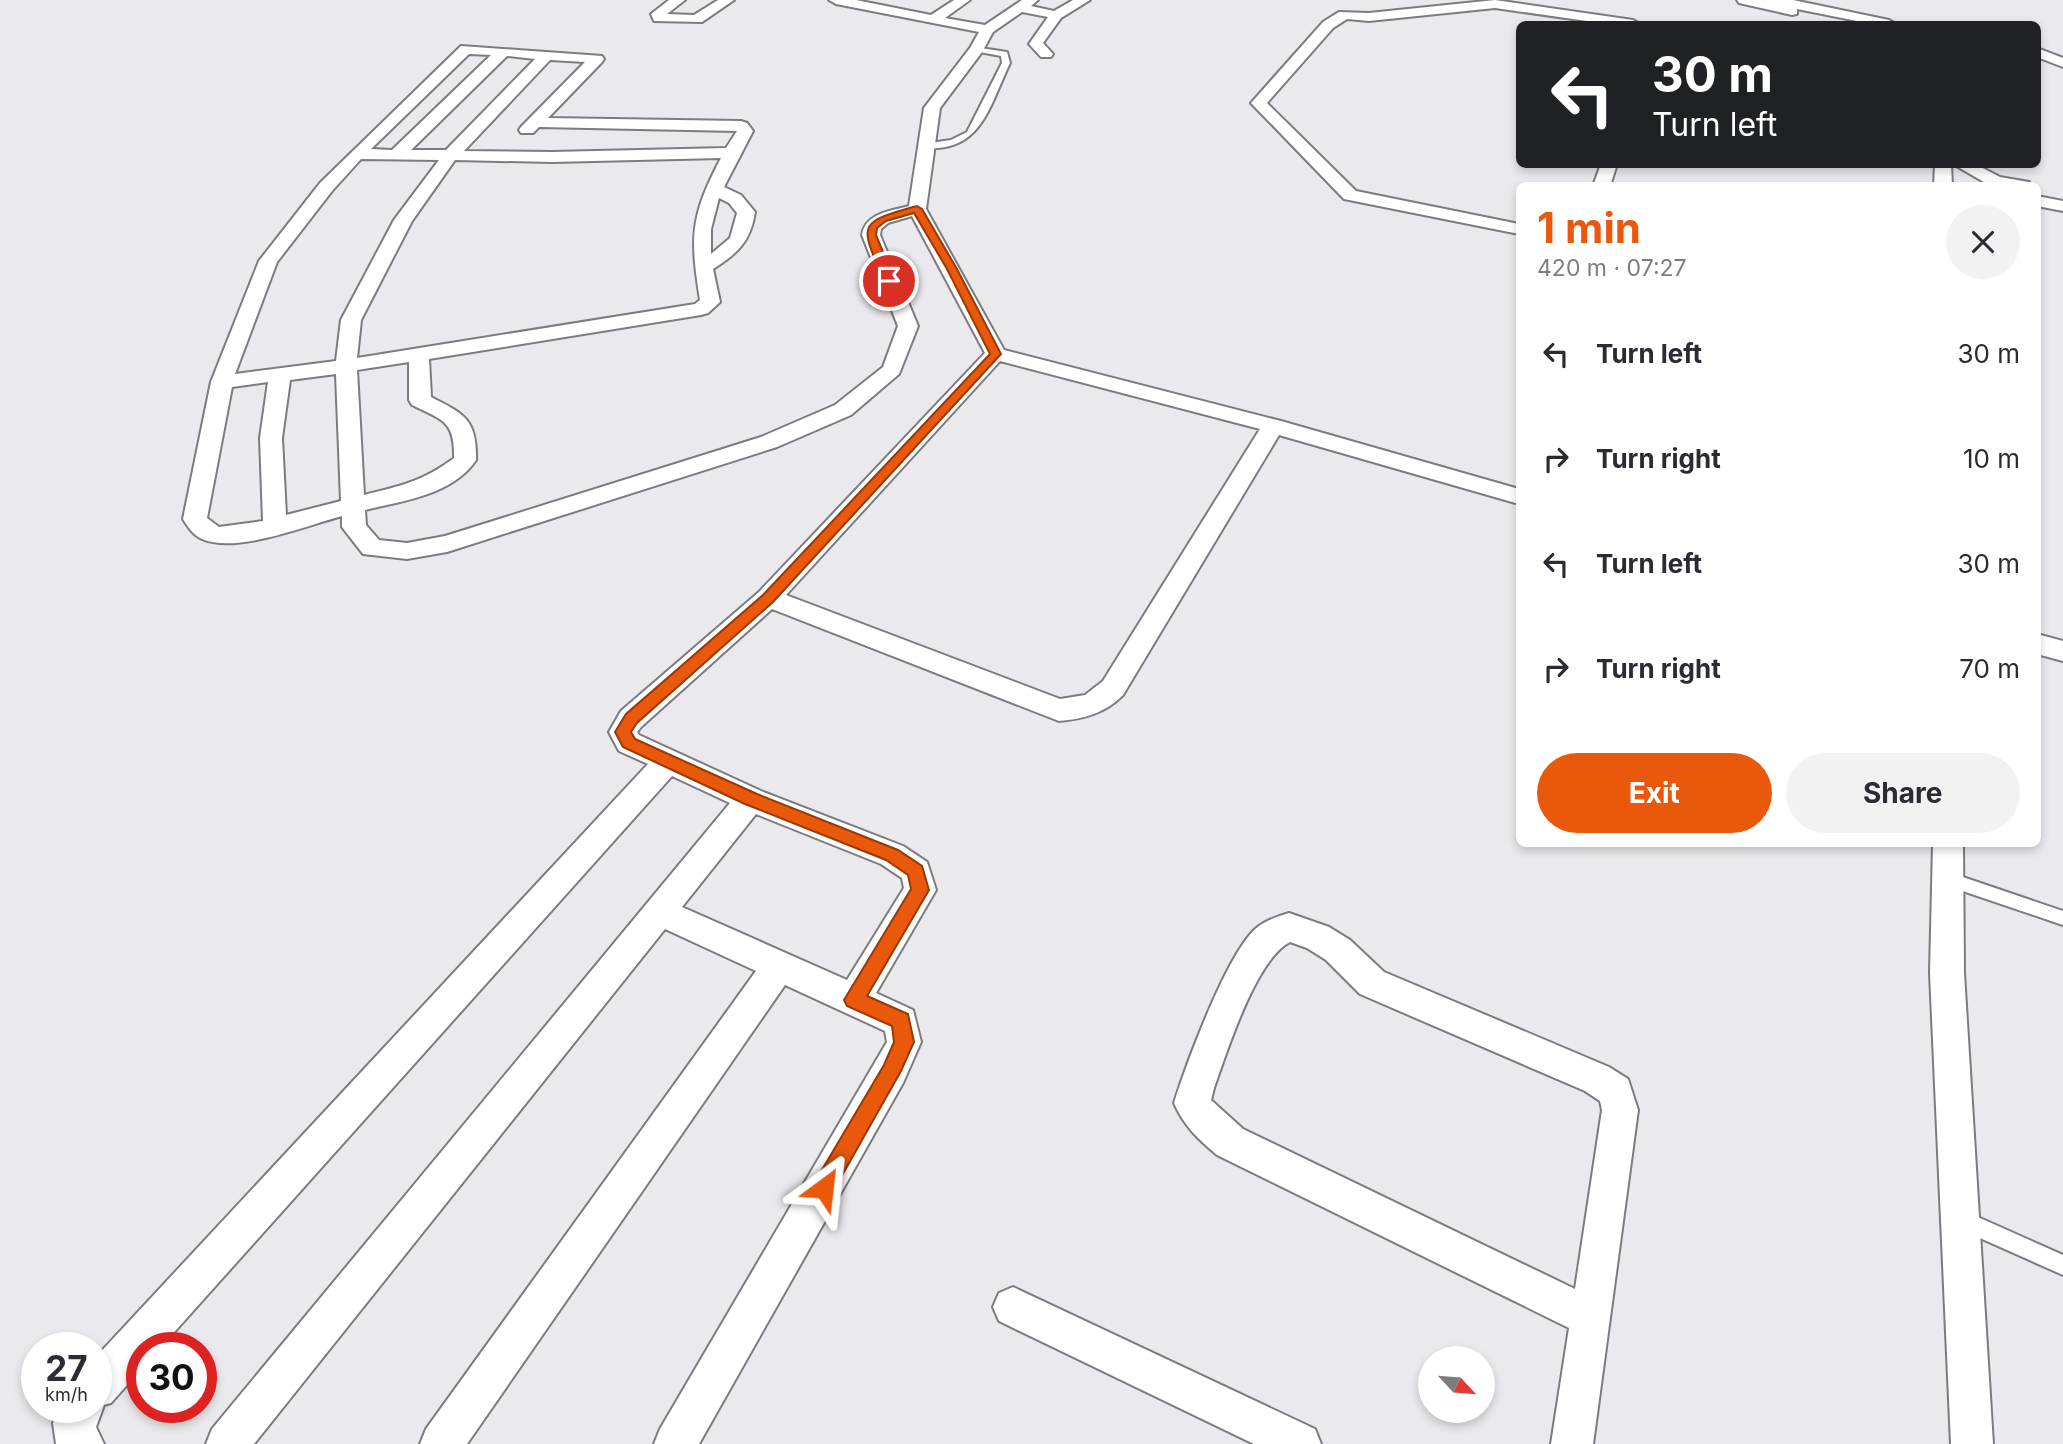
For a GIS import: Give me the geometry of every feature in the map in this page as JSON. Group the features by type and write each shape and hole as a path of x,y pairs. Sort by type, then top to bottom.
{"street":[{"path":"678,0 658,14 659,18 696,19 727,0"},
{"path":"836,0 987,30"},
{"path":"934,19 963,0"},
{"path":"1045,54 1036,44 1056,15 1083,0"},
{"path":"1745,0 1843,21"},
{"path":"1774,0 1875,21"},
{"path":"1056,15 1025,4 987,30 932,108 917,209 996,354 1273,426 1516,496"},
{"path":"1516,228 1350,195 1259,103 1328,25 1344,15 1368,17 1495,4 1612,21"},
{"path":"419,354 420,400 454,415 466,435 465,460 444,477 423,488 353,507 220,537 203,531 195,519 222,382 268,261 326,187 466,49 597,59 503,155"},
{"path":"396,155 503,52"},
{"path":"2041,54 2063,63"},
{"path":"546,55 450,156 403,220 351,320 346,366 354,527 372,548 407,551 447,544 769,442 843,410 891,370 908,326 871,235 872,227 883,219 917,209"},
{"path":"2041,66 2063,74"},
{"path":"222,382 346,366 701,309 710,302 701,242 707,212 730,153 745,131 741,127 535,122"},
{"path":"357,154 552,157 730,153"},
{"path":"1968,168 1992,182"},
{"path":"2041,189 2063,192"},
{"path":"704,267 732,248 744,233 747,212 735,199 716,190"},
{"path":"2041,202 2063,206"},
{"path":"854,1000 920,890 916,871 892,855 751,799 629,743 623,732 631,719 768,598 996,354"},
{"path":"275,526 271,438 280,374"},
{"path":"768,598 1059,710 1081,709 1101,701 1113,688 1273,426"},
{"path":"2041,645 2063,651"},
{"path":"112,1370 669,760"},
{"path":"227,1444 751,799"},
{"path":"1948,861 1947,973 1972,1444"},
{"path":"660,912 901,1020 904,1042 891,1071 675,1444"},
{"path":"1572,1444 1620,1110 1615,1091 1597,1079 1372,983 1338,950 1318,937 1289,927 1269,937 1251,959 1198,1080 1192,1103 1202,1119 1230,1142 1590,1317"},
{"path":"441,1444 779,966"},
{"path":"1013,1307 1300,1444"},
{"path":"74,1423 76,1440 83,1444"}],"lane":[{"path":"926,146 953,143 968,137 975,128 1006,63 1004,54 976,49"},
{"path":"1948,861 2063,918"},
{"path":"1961,1220 2063,1265"}],"route":[{"path":"824,1188 891,1071 904,1042 901,1020 854,1000 920,890 916,871 892,855 751,799 629,743 623,732 631,719 768,598 996,354 917,209 883,219 872,227 871,235 889,281"}]}
